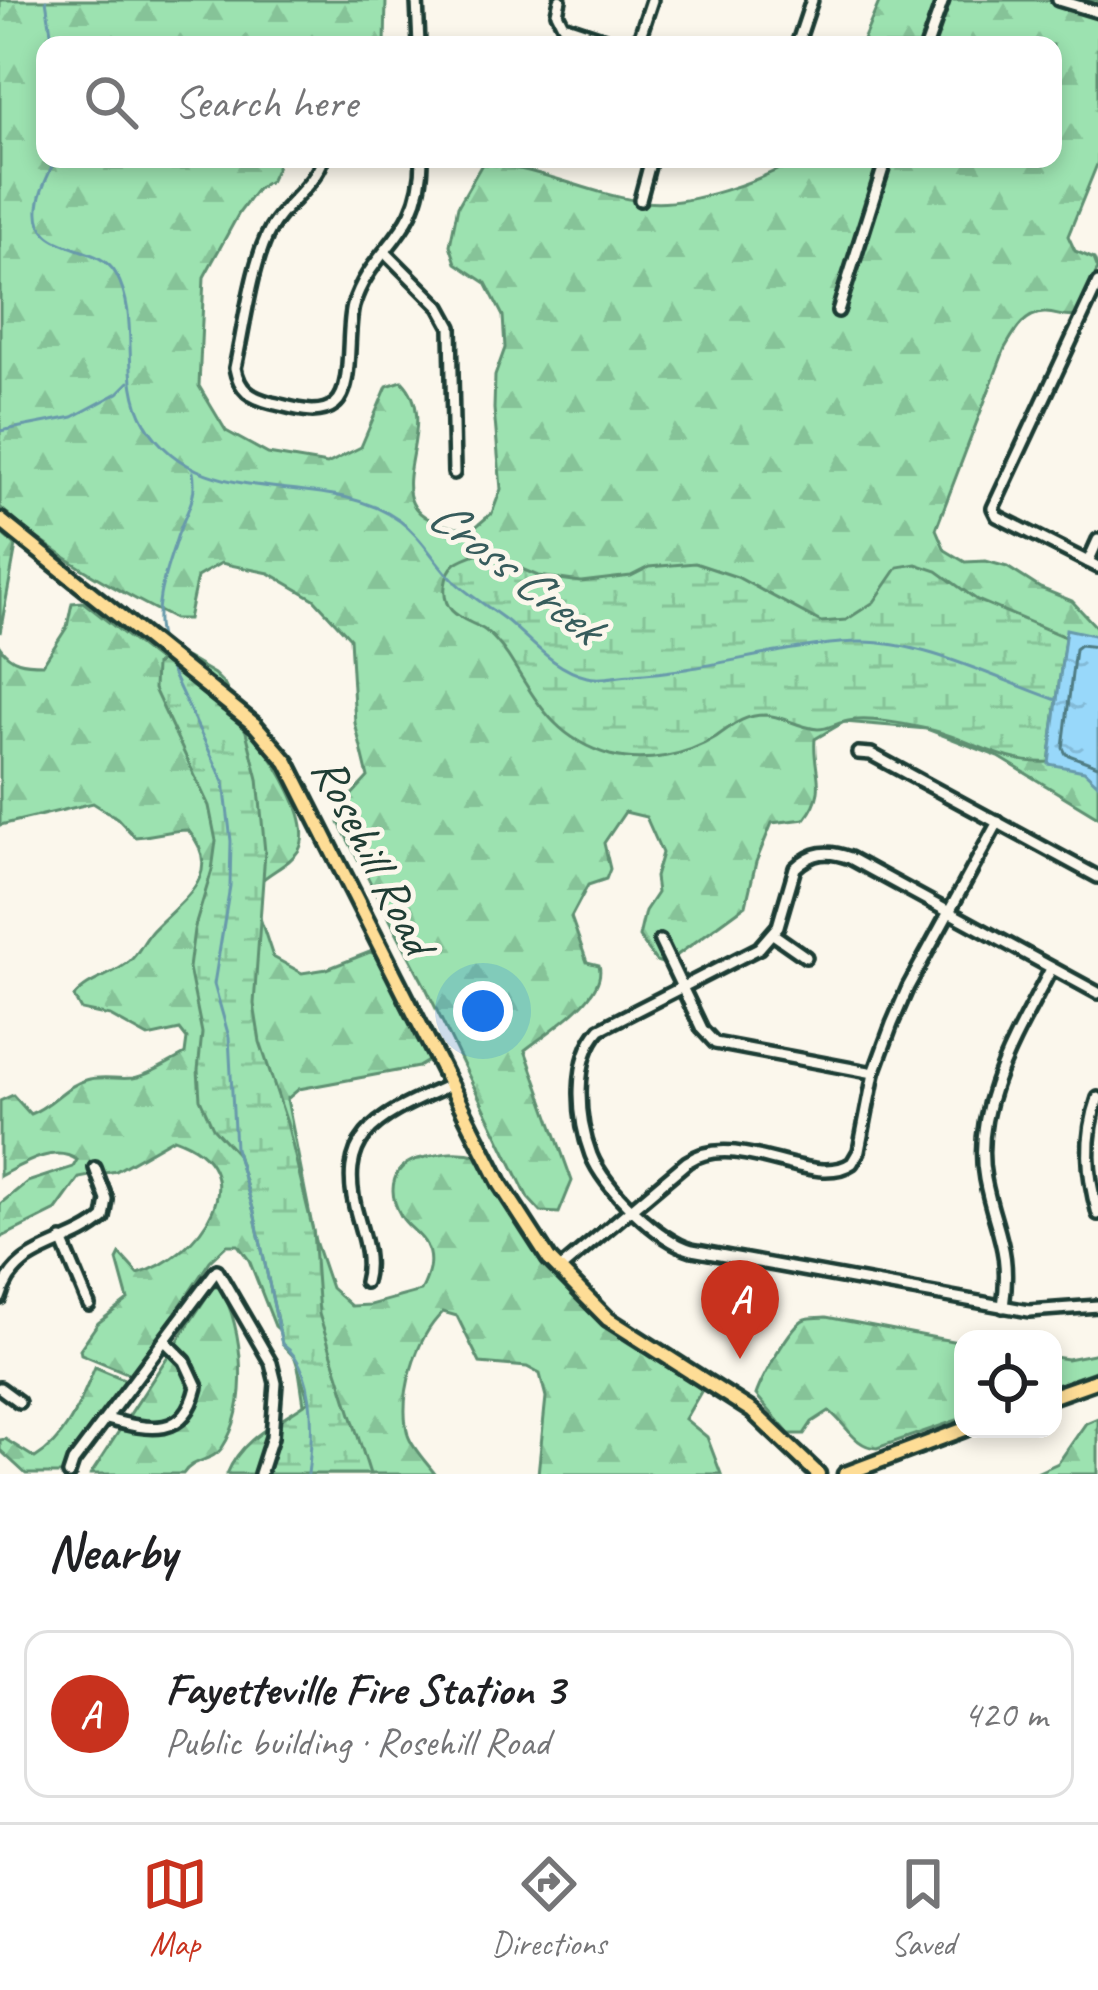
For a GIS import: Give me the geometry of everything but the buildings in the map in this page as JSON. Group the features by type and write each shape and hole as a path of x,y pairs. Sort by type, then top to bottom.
{"main road":[{"name":"Rosehill Road","path":"0,520 225,700 276,747 297,777 501,1185 559,1270 608,1318 759,1416 818,1474"},
{"path":"1062,1393 1098,1379"},
{"path":"844,1474 954,1433"}],"street":[{"path":"417,0 418,36"},
{"path":"560,0 557,13 563,25 596,36"},
{"path":"640,36 652,0"},
{"path":"800,36 812,0"},
{"path":"930,36 943,0"},
{"path":"1058,0 1098,12"},
{"path":"319,168 278,217 262,246 236,368 244,390 259,400 311,411 337,402 346,386 353,308 368,273 400,237 414,207 420,168"},
{"path":"640,200 649,168"},
{"path":"838,311 883,168"},
{"path":"386,253 440,307 451,327 454,473"},
{"path":"1098,283 997,495 994,512 1093,564 1098,540"},
{"path":"858,753 871,754 1098,878"},
{"path":"559,1270 695,1156 712,1150 831,1171 844,1168 859,1151 874,1073 908,987 998,822"},
{"path":"1098,994 850,858 828,852 810,856 795,868 773,934 744,959 600,1029 579,1070 591,1155 662,1238 692,1250 1003,1306 1048,1312 1098,1306"},
{"path":"773,934 806,957"},
{"path":"660,941 704,1033 719,1045 874,1073"},
{"path":"1003,1306 1006,1256 985,1180 985,1124 1005,1062 1051,969"},
{"path":"364,1282 366,1249 350,1186 351,1157 370,1128 450,1084"},
{"path":"1098,1098 1088,1153 1098,1214"},
{"path":"0,1298 16,1266 96,1225 106,1214 107,1200 95,1168"},
{"path":"62,1240 89,1304"},
{"path":"69,1474 73,1462 203,1285 219,1271 244,1322 272,1363 276,1383 272,1437 260,1474"},
{"path":"107,1419 161,1426 178,1424 187,1416 197,1387 185,1361 165,1342"},
{"path":"0,1388 19,1402"}],"green space":[{"path":"0,0 386,0 385,36 36,36 36,168 277,168 239,213 204,277 199,386 226,431 268,454 327,464 361,447 387,386 402,381 414,402 417,425 409,491 416,509 436,522 472,530 492,513 501,489 494,409 495,376 505,348 503,316 486,283 456,263 450,245 458,206 480,168 514,168 625,198 663,202 724,191 779,168 1062,168 1062,36 865,36 880,0 1098,0 1098,162 1068,236 1075,251 1094,259 1098,269 1075,316 1037,314 1012,336 936,529 945,550 965,562 1007,567 1072,601 1098,629 1098,817 999,757 927,729 844,722 815,739 817,798 805,819 772,823 746,905 665,964 656,961 639,937 645,911 657,893 655,877 662,853 646,817 625,812 604,843 610,869 606,879 588,885 571,917 587,962 599,965 594,989 573,1013 525,1050 572,1181 559,1213 541,1212 528,1198 339,823 348,799 368,777 355,723 350,638 314,599 269,573 221,563 197,577 188,619 174,619 83,569 0,507"},
{"path":"0,532 16,546 0,633"},
{"path":"482,552 538,576 581,582 631,576 649,567 695,563 737,577 821,622 846,620 874,602 898,567 916,564 937,571 977,600 1065,637 1049,762 1017,759 943,733 897,723 853,720 818,729 765,715 745,719 704,744 678,753 637,759 590,748 548,716 496,641 450,609 445,595 449,572"},
{"path":"83,602 254,735 290,790 301,823 299,850 261,881 258,912 273,957 302,973 370,952 381,957 428,1050 428,1061 418,1067 299,1089 287,1099 315,1241 331,1288 351,1306 421,1291 430,1257 421,1237 396,1206 393,1188 398,1172 422,1158 450,1153 479,1156 520,1227 568,1291 608,1328 702,1390 685,1419 707,1437 721,1474 538,1474 546,1397 540,1374 527,1367 480,1363 457,1316 443,1312 417,1353 405,1404 410,1440 435,1474 299,1474 305,1411 295,1344 275,1326 249,1260 238,1245 227,1245 210,1261 134,1376 81,1354 98,1323 128,1300 117,1260 120,1254 138,1274 161,1265 200,1232 218,1190 214,1170 200,1152 174,1138 116,1171 79,1178 56,1210 0,1238 0,1204 27,1182 73,1167 77,1160 49,1155 0,1176 0,1101 13,1095 30,1114 86,1080 133,1078 153,1071 185,1054 187,1039 180,1030 148,1037 110,1016 81,1010 74,997 130,961 195,886 203,861 188,830 135,837 93,803 0,825 0,647 18,661 43,664 67,627 72,603"},
{"path":"168,656 187,658 224,684 244,724 258,779 265,852 254,1004 260,1042 287,1123 313,1231 319,1314 370,1474 227,1474 251,1440 309,1401 295,1358 282,1344 237,1154 213,1128 200,1099 202,1033 189,968 216,841 209,806 154,689 155,665"},
{"path":"213,1287 220,1287 228,1304 239,1345 237,1411 222,1448 183,1474 91,1474"},
{"path":"826,1317 954,1341 954,1421 877,1448 856,1439 829,1411 804,1434 789,1434 756,1395 777,1353 808,1318"},
{"path":"1098,1353 1098,1370 1062,1383 1062,1358"},
{"path":"95,1367 131,1382 66,1474 26,1474 0,1450 0,1440 35,1458 46,1450 72,1418"},
{"path":"1098,1418 1098,1474 1034,1474 1058,1463 1086,1423"}],"water":[{"path":"1066,629 1098,636 1098,784 1084,771 1049,764"}],"waterway":[{"name":"Cross Creek","path":"46,0 52,36"},
{"name":"Cross Creek","path":"51,168 38,219 54,239 107,263 116,274 128,311 137,405 169,452 197,470 230,481 335,495 400,521 455,582 564,668 604,678 689,669 829,644 882,643 959,662 1057,700"},
{"path":"0,431 73,417 129,382"},
{"path":"161,641 162,588 192,498 193,472"},
{"path":"167,662 224,782 230,886 214,984 229,1037 235,1148 282,1344 294,1355 307,1386 308,1474"}],"place":[{"name":"Fayetteville Fire Station 3","path":"740,1359"}]}
